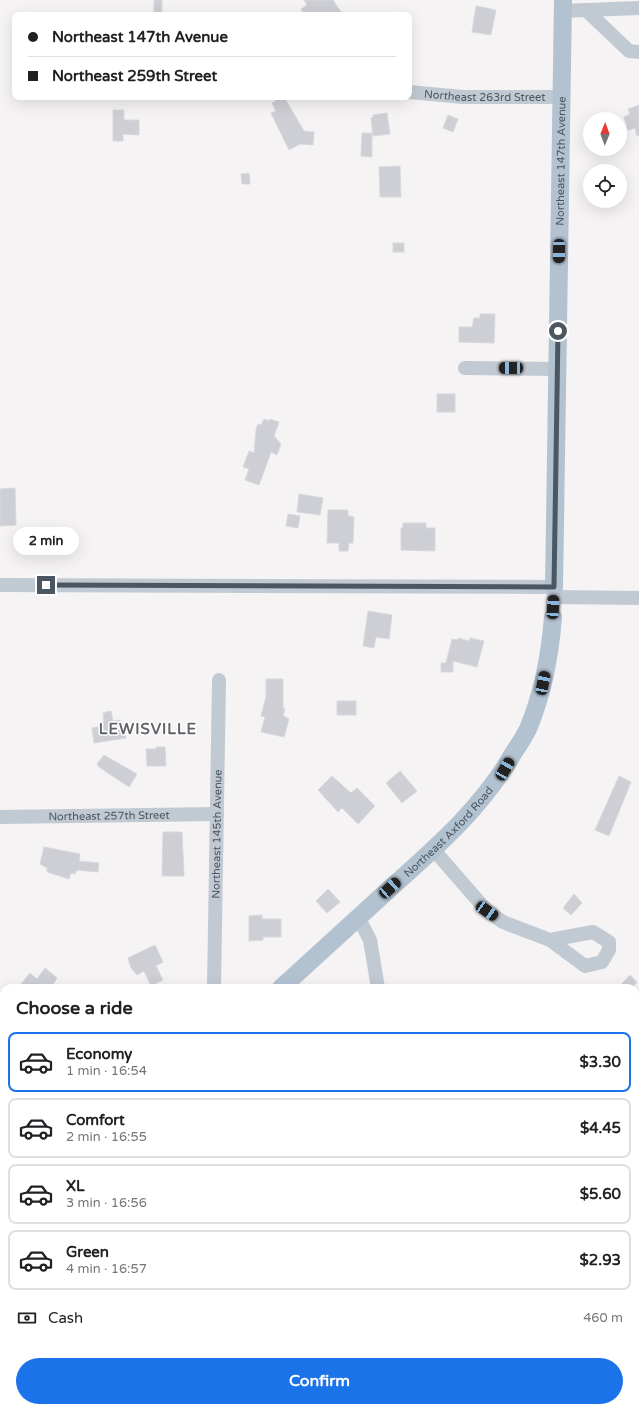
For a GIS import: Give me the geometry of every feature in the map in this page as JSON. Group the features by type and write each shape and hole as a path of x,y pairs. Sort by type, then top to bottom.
{"main road":[{"name":"Northeast 147th Avenue","path":"554,592 562,5"},
{"name":"Northeast Axford Road","path":"285,984 433,849 487,794 505,769 528,730 543,683 550,649 553,617"}],"street":[{"path":"562,5 586,10 639,8"},
{"path":"586,10 629,50 639,52"},
{"name":"Northeast 263rd Street","path":"412,92 463,97 560,97"},
{"path":"465,368 557,369"},
{"path":"0,585 554,592 639,598"},
{"name":"Northeast Axford Road","path":"553,617 554,592"},
{"name":"Northeast 145th Avenue","path":"214,984 219,680"},
{"name":"Northeast 257th Street","path":"0,817 217,814"},
{"path":"433,849 487,911 503,922 550,940"},
{"path":"358,917 370,940 377,984"}],"building":[{"path":"154,0 162,0 162,12 154,12"},
{"path":"304,0 333,0 341,12 303,12 301,9 307,5"},
{"path":"476,6 496,10 491,35 472,32"},
{"path":"276,100 286,100 304,131 314,132 313,145 300,144 289,150 271,113 276,111 272,103"},
{"path":"639,105 639,135 637,136 635,128 628,130 627,116 630,114 628,109"},
{"path":"113,110 124,110 124,120 139,120 139,135 123,134 123,141 113,141"},
{"path":"387,113 390,134 373,136 371,118 373,115"},
{"path":"448,115 458,119 453,132 443,128"},
{"path":"362,133 372,133 372,157 361,156"},
{"path":"400,166 401,197 380,197 379,167"},
{"path":"249,173 250,184 242,184 241,174"},
{"path":"393,243 404,243 404,252 393,252"},
{"path":"480,314 495,314 494,343 459,342 459,327 472,327 474,318 480,318"},
{"path":"437,394 455,394 455,412 437,412"},
{"path":"264,419 279,422 274,436 281,444 277,455 271,452 259,485 245,480 249,469 243,467 249,451 254,453 256,430 258,424 261,425"},
{"path":"15,488 16,525 0,526 0,489"},
{"path":"299,494 323,498 320,515 297,512"},
{"path":"328,510 348,510 348,516 354,517 353,543 349,543 348,551 339,551 339,543 327,543"},
{"path":"288,514 300,516 298,528 286,526"},
{"path":"403,523 426,523 426,528 435,528 435,551 401,550 401,528 403,528"},
{"path":"368,611 392,615 389,639 376,637 374,648 363,646"},
{"path":"458,638 469,641 470,638 484,641 477,667 453,661 453,672 441,672 441,663 446,663 452,639 457,640"},
{"path":"266,679 283,679 283,709 285,709 283,716 289,719 284,737 261,732 265,717 261,716 266,697"},
{"path":"337,701 356,701 356,715 337,715"},
{"path":"111,711 113,721 120,720 120,724 123,724 126,738 94,743 92,728 103,726 103,713"},
{"path":"156,747 165,747 166,766 147,766 146,749 156,749"},
{"path":"104,755 137,774 129,787 99,767 97,764"},
{"path":"400,771 417,791 402,803 386,783"},
{"path":"332,776 351,793 357,788 375,806 358,824 342,808 338,812 318,790"},
{"path":"619,776 631,782 609,836 595,830"},
{"path":"163,832 182,832 184,876 162,876"},
{"path":"44,847 80,854 79,861 99,863 98,872 77,870 75,874 71,873 69,879 47,872 47,868 40,864"},
{"path":"328,889 340,902 327,913 316,901"},
{"path":"574,894 582,903 571,915 563,908"},
{"path":"262,915 262,919 281,919 281,937 263,937 263,940 249,941 249,916"},
{"path":"155,945 163,962 156,966 163,980 155,984 150,984 144,971 137,975 131,968 128,958"},
{"path":"45,968 57,978 53,984 21,984 30,973 37,979"},
{"path":"630,975 637,982 635,984 622,984"}],"district":[{"name":"LEWISVILLE","path":"148,729"}],"route":[{"path":"46,585 554,587 558,331"}]}
